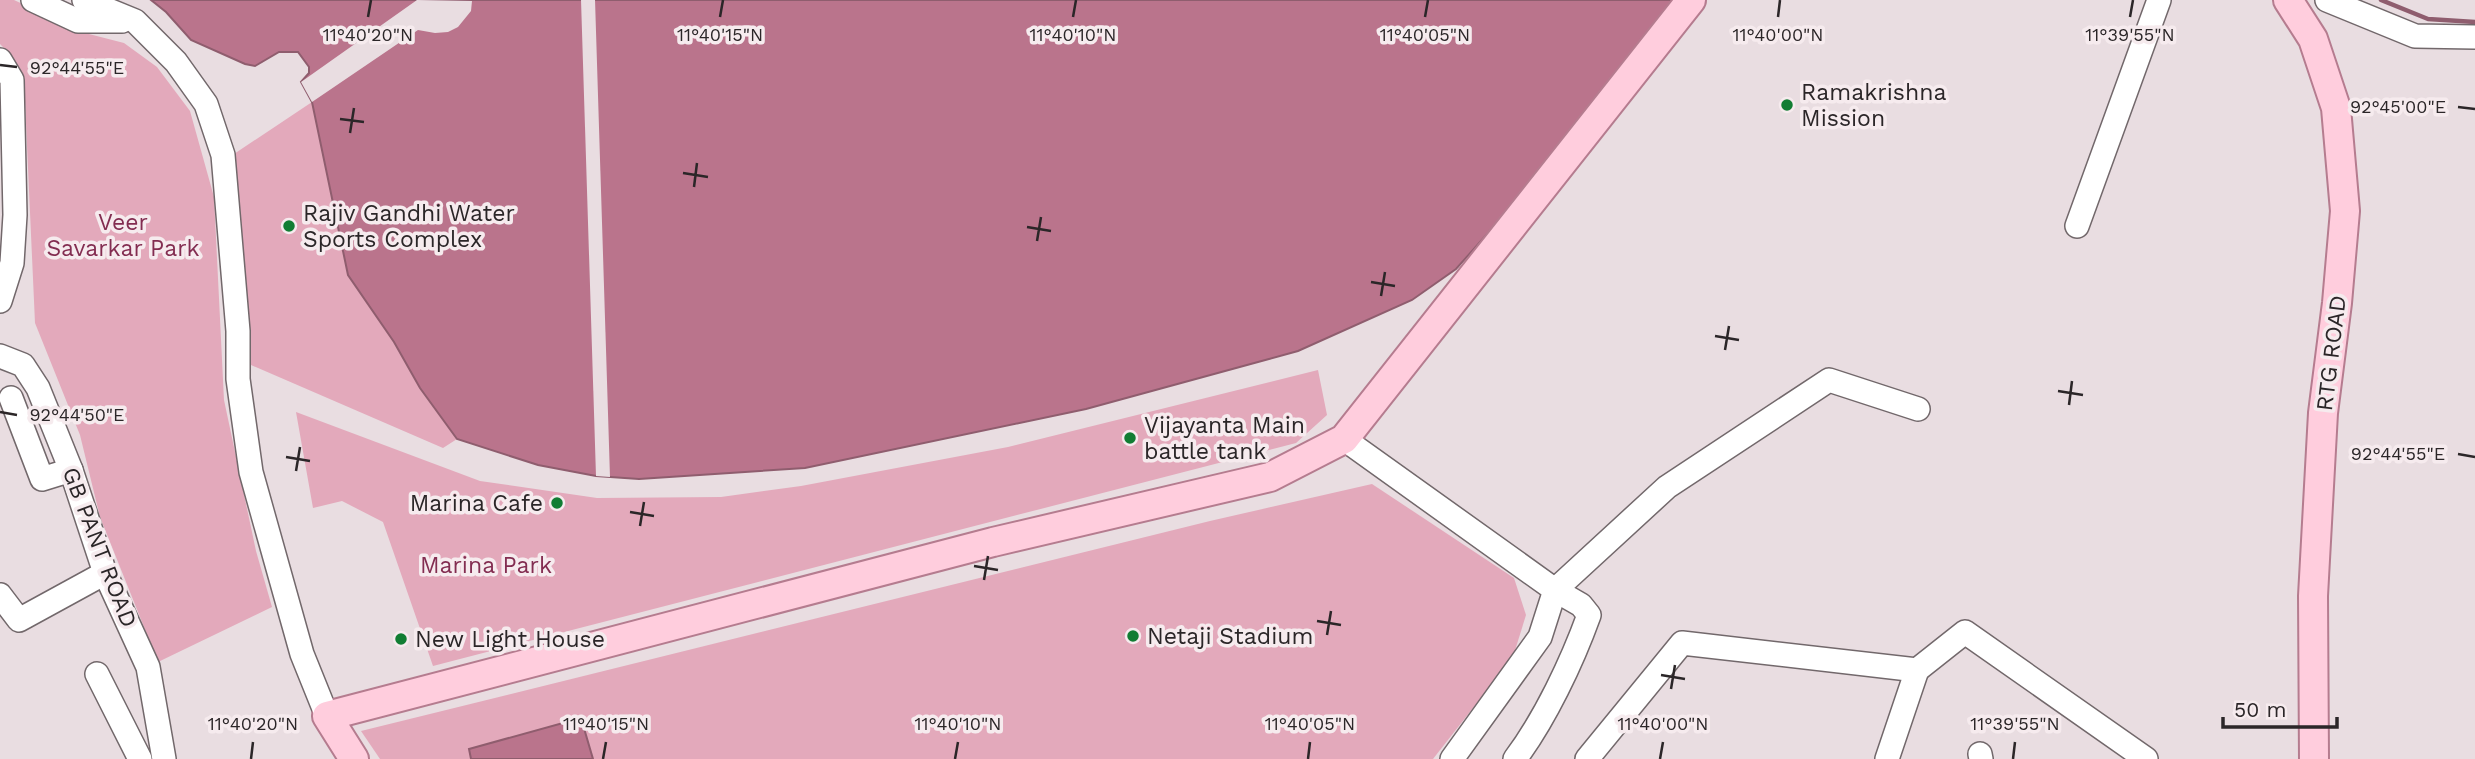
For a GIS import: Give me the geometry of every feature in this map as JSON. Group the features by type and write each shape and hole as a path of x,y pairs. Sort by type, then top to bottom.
{"main road":[{"path":"354,759 327,716 993,542 1270,477 1345,439 1691,0"},
{"name":"RTG ROAD","path":"2288,0 2313,38 2336,108 2345,211 2323,414 2313,596 2314,759"}],"street":[{"path":"33,0 78,21 135,21"},
{"path":"84,0 135,21 176,62 206,104 223,155 238,331 238,379 251,472 271,552 302,653 327,716"},
{"path":"2077,226 2159,0"},
{"path":"2327,0 2414,36 2475,37"},
{"path":"0,60 12,80 15,215 12,263 0,301"},
{"name":"GB PANT ROAD","path":"0,356 23,365 38,388 71,470 105,573 148,667 164,759"},
{"path":"1452,759 1540,637 1555,590 1667,486 1829,380 1918,409"},
{"path":"10,398 42,479 71,470"},
{"path":"1345,439 1555,590 1581,605 1589,615 1576,651 1526,744 1515,759"},
{"path":"0,595 19,620 105,573"},
{"path":"1887,759 1917,670 1965,632 2146,759"},
{"path":"1587,759 1682,643 1917,670"},
{"path":"97,674 140,759"}],"green space":[{"name":"Veer Savarkar Park","path":"0,0 14,0 85,33 124,43 157,67 190,111 214,197 224,400 256,551 272,607 158,662 100,517 80,435 35,323 24,79 10,54 0,44"},
{"name":"Rajiv Gandhi Water Sports Complex","path":"312,102 348,275 395,342 420,388 457,439 443,448 251,365 234,154"},
{"name":"Marina Park","path":"1318,370 1327,415 1296,443 433,666 383,522 342,501 313,508 296,412 480,481 597,498 721,497 801,486 1008,447"},
{"name":"Netaji Stadium","path":"1372,484 1514,578 1526,615 1513,657 1433,759 380,759 361,731 1210,521"}],"shaded area":[{"path":"151,0 1677,0 1515,203 1456,269 1412,300 1298,351 1086,409 805,468 639,479 596,476 538,465 457,439 420,388 394,342 348,275 312,102 301,82 309,73 309,67 298,52 279,52 255,66 245,64 191,40 166,12"},
{"path":"581,718 593,759 471,759 469,749"}],"pier":[{"path":"417,0 472,1 471,11 458,27 448,32 418,30 312,102 301,82"},
{"path":"581,0 595,0 610,477 596,476"}],"waterway":[{"path":"2381,0 2428,19 2475,22"}],"place":[{"name":"Ramakrishna Mission","path":"1787,105"},
{"name":"Rajiv Gandhi Water Sports Complex","path":"289,226"},
{"name":"Vijayanta Main battle tank","path":"1130,438"},
{"name":"Marina Cafe","path":"557,503"},
{"name":"Netaji Stadium","path":"1133,636"},
{"name":"New Light House","path":"401,639"}]}
